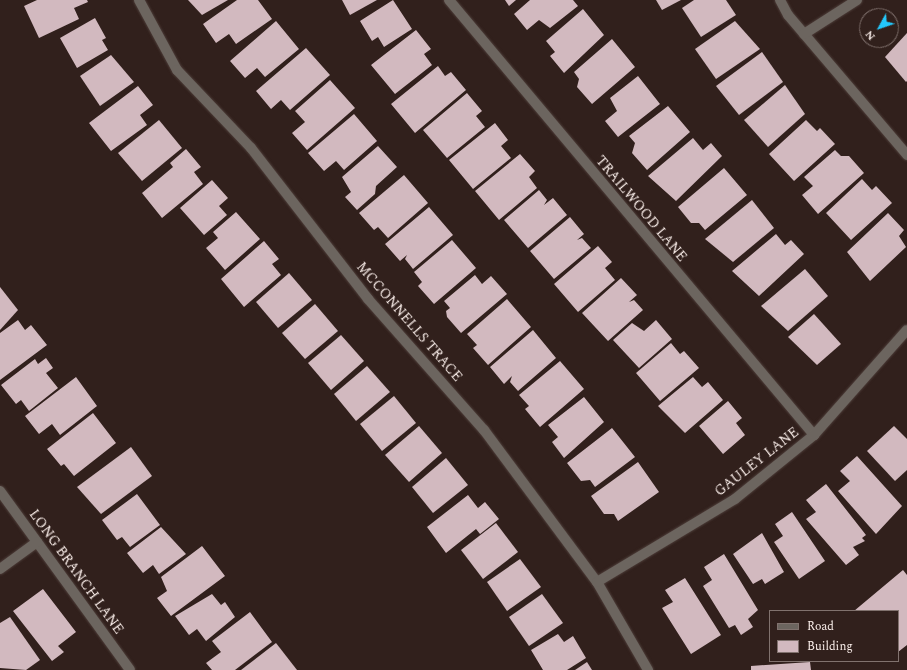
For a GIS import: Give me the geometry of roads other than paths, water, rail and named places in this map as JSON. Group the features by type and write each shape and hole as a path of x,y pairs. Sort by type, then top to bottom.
{"street":[{"name":"MCCONNELLS TRACE","path":"139,0 177,70 251,148 368,300 484,430 597,582 648,670"},
{"name":"TRAILWOOD LANE","path":"449,0 814,435"},
{"path":"780,0 804,34 907,156"},
{"path":"804,34 857,0"},
{"name":"GAULEY LANE","path":"597,582 735,499 814,435 907,330"},
{"name":"LONG BRANCH LANE","path":"0,491 130,670"},
{"path":"0,569 37,542"}]}
